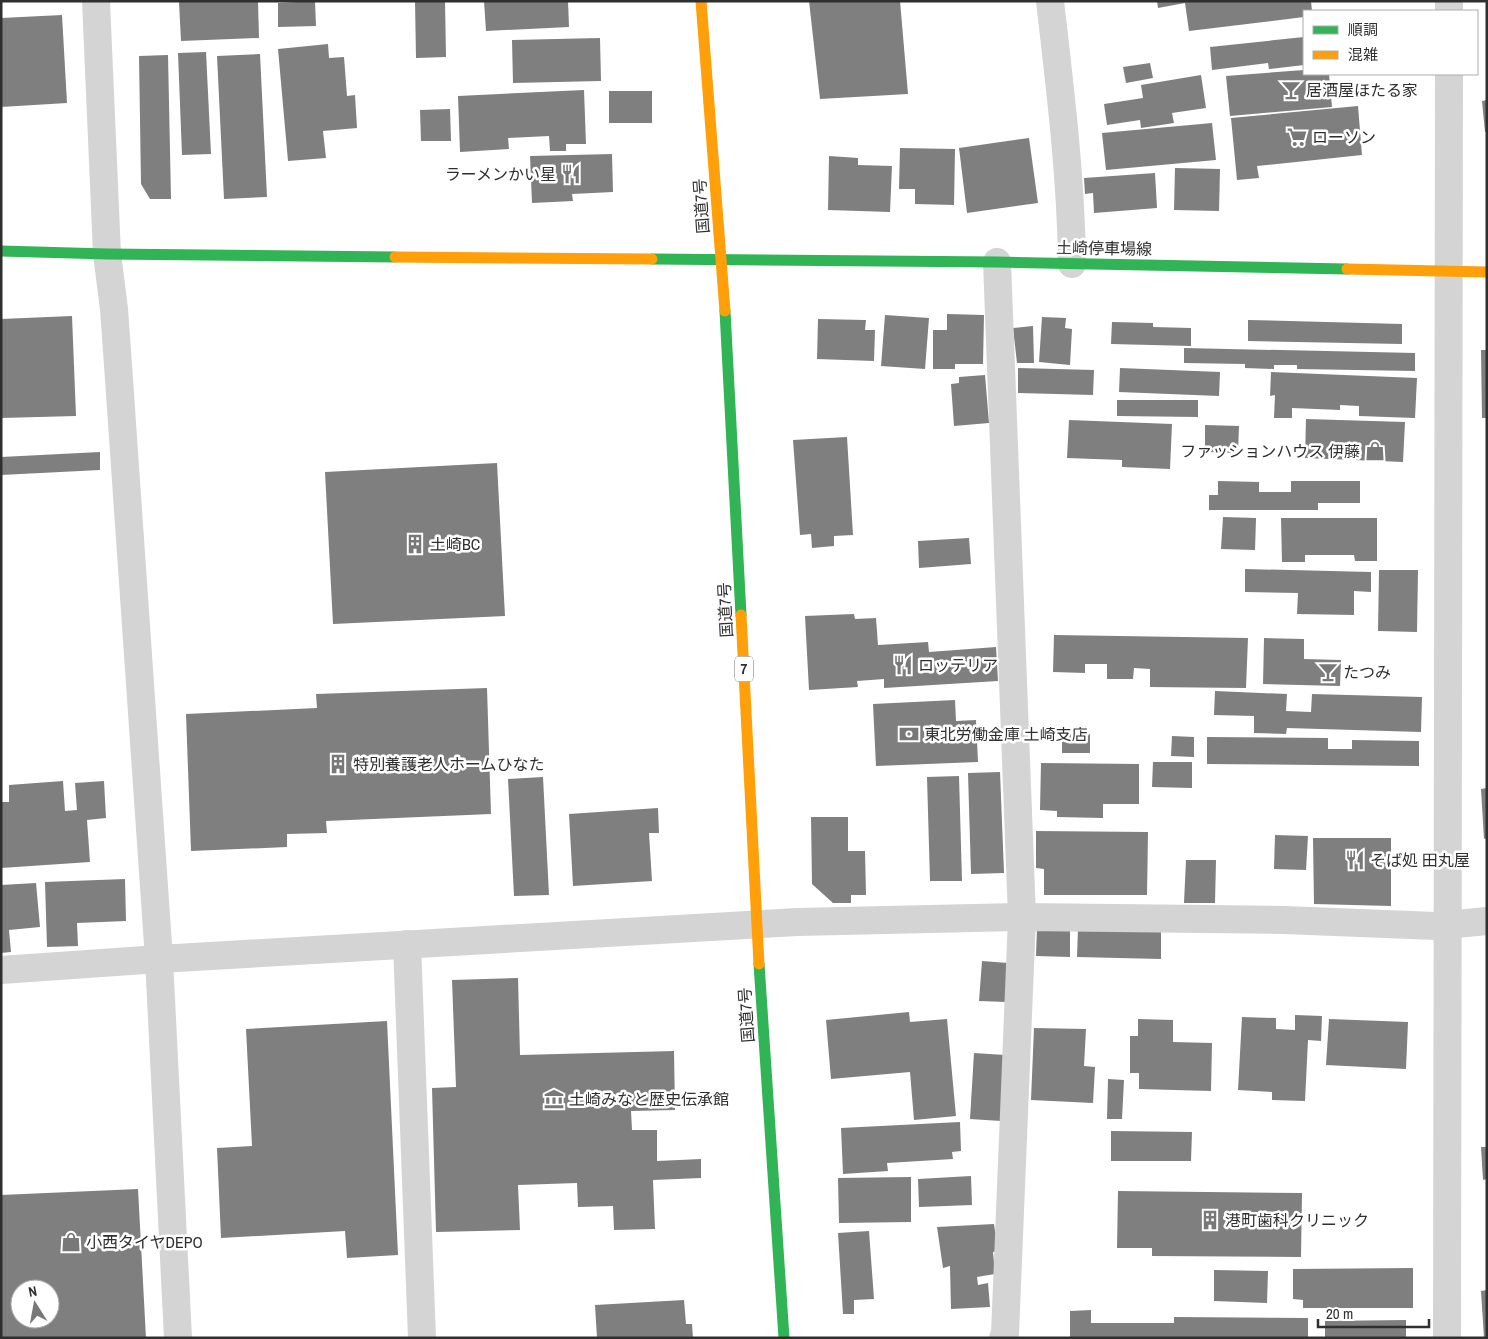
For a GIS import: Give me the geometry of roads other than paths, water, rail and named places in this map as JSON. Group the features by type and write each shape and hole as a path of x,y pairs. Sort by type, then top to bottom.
{"main road":[{"name":"国道7号","path":"701,1 728,344 756,924 784,1338"},
{"name":"土崎停車場線","path":"1,250 106,254 997,262 1487,272"}],"street":[{"path":"96,1 106,254 114,309 159,959 178,1338"},
{"path":"1050,1 1062,103 1072,226 1072,264"},
{"path":"1447,1338 1449,75"},
{"path":"997,262 1022,917 1005,1334 1003,1338"},
{"path":"1,970 756,924 1022,917 1284,920 1436,926 1487,921"},
{"path":"407,944 422,1338"}],"place":[{"name":"居酒屋ほたる家","path":"1291,90"},
{"name":"ローソン","path":"1297,137"},
{"name":"ラーメンかい星","path":"571,174"},
{"name":"ファッションハウス 伊藤","path":"1375,451"},
{"name":"土崎BC","path":"415,544"},
{"name":"ロッテリア","path":"903,665"},
{"name":"たつみ","path":"1328,672"},
{"name":"東北労働金庫 土崎支店","path":"909,734"},
{"name":"特別養護老人ホームひなた","path":"338,764"},
{"name":"そば処 田丸屋","path":"1355,860"},
{"name":"土崎みなと歴史伝承館","path":"554,1099"},
{"name":"港町歯科クリニック","path":"1210,1220"},
{"name":"小西タイヤDEPO","path":"71,1242"}]}
